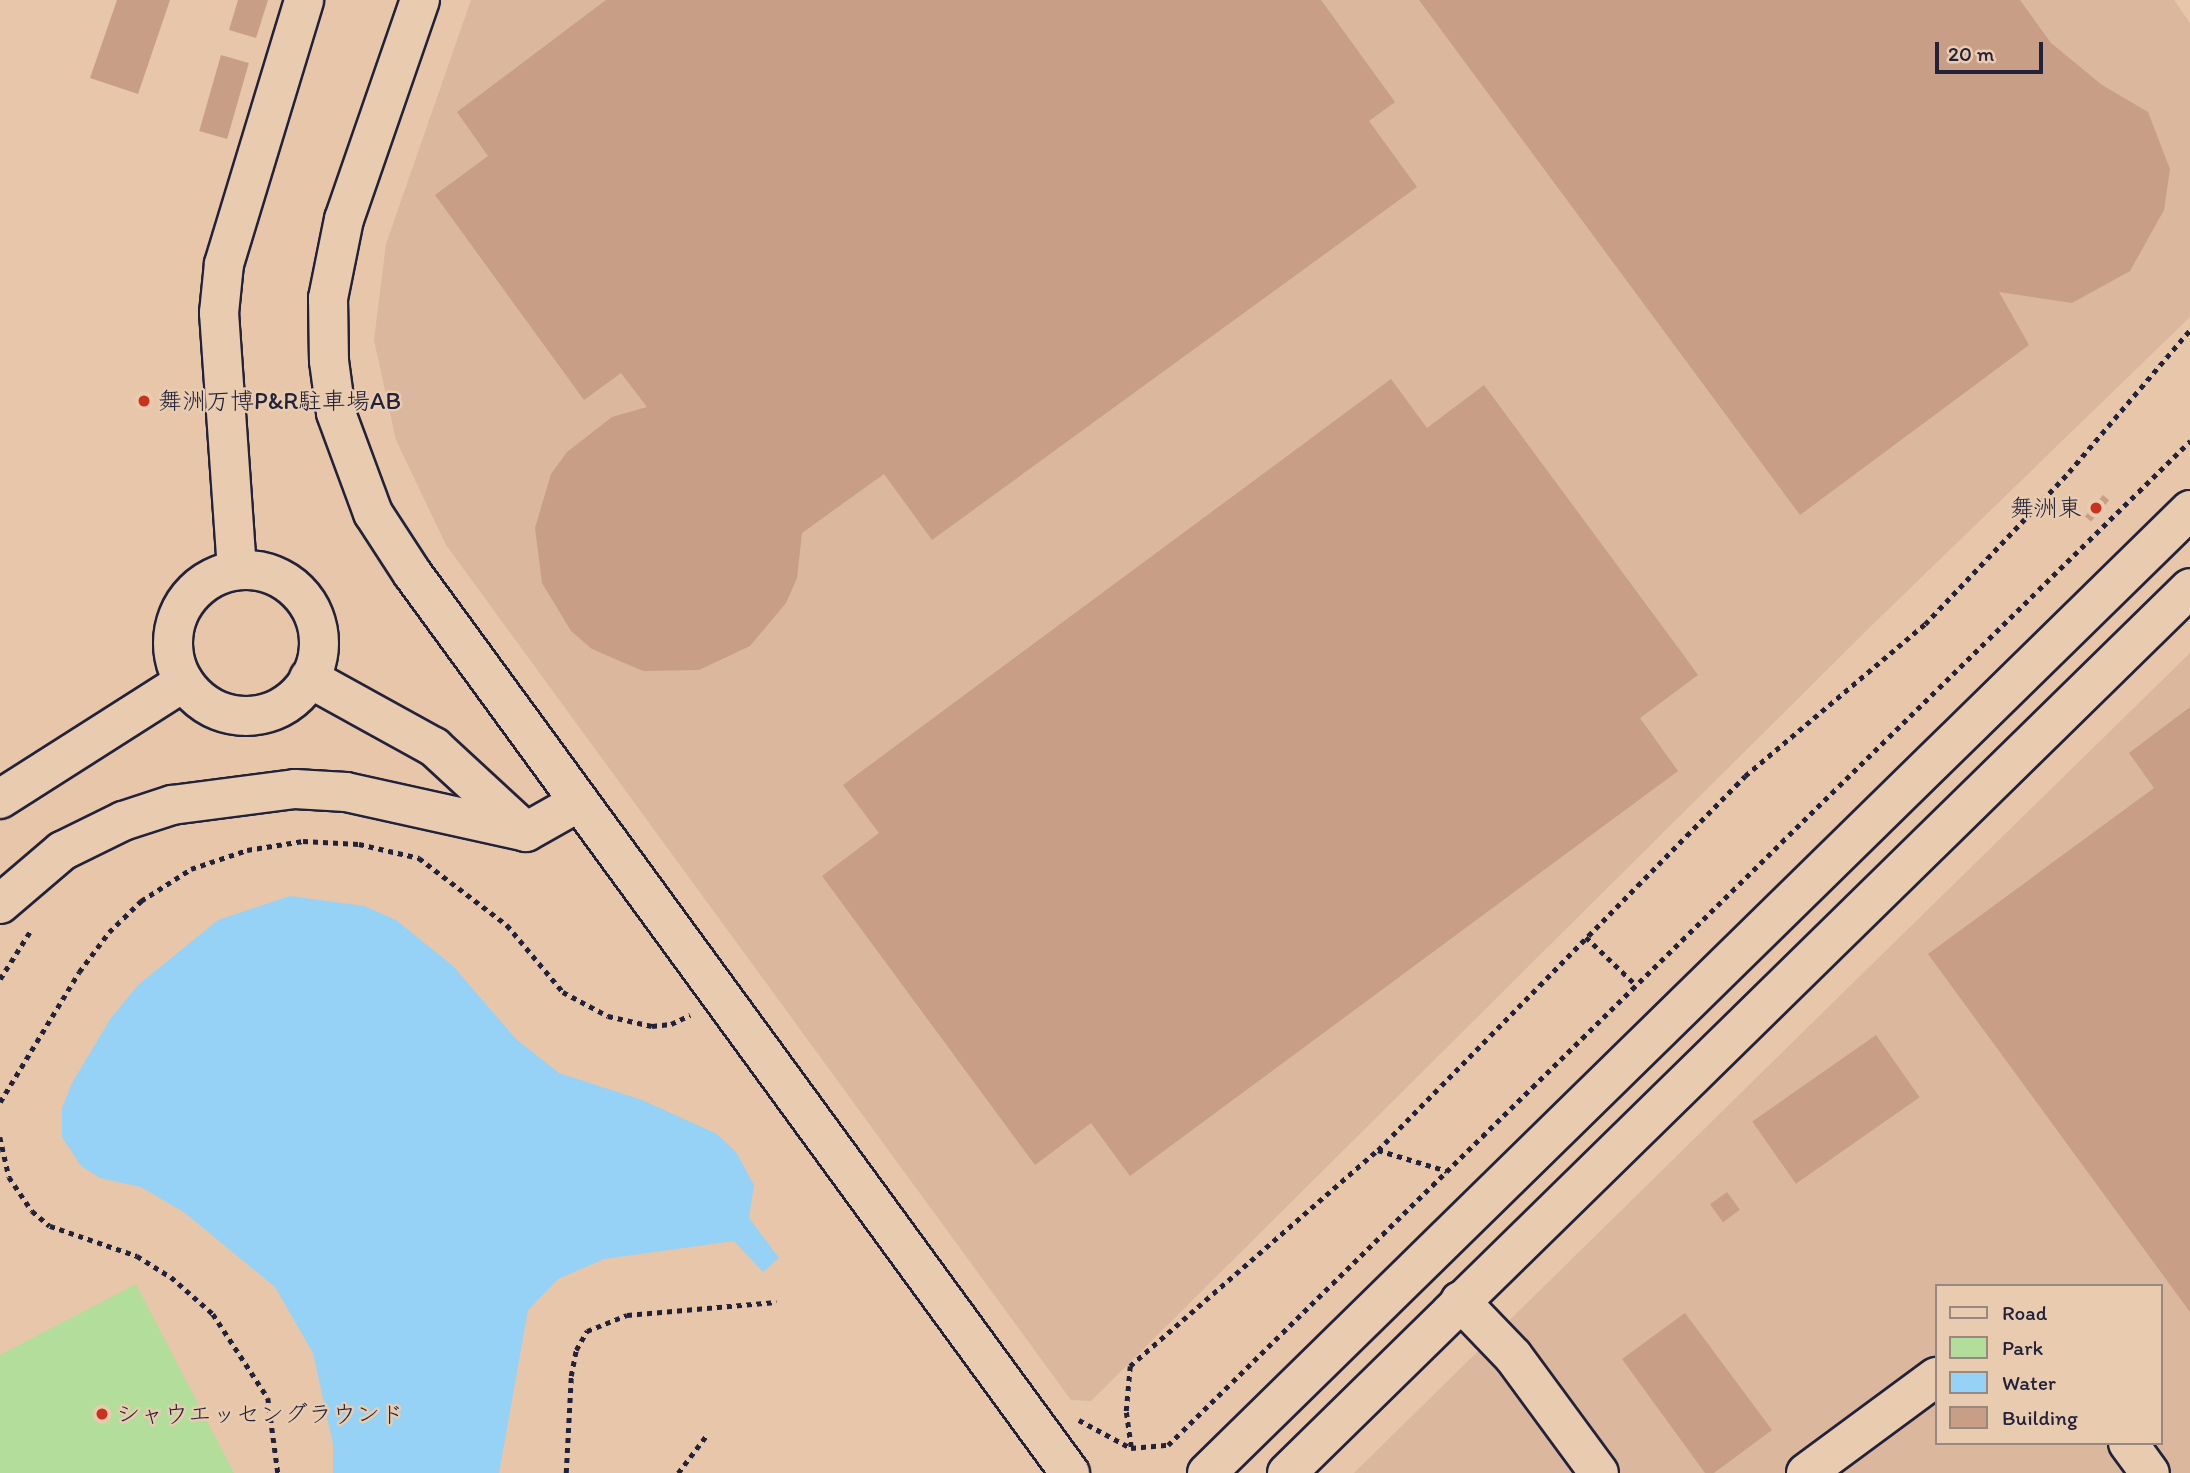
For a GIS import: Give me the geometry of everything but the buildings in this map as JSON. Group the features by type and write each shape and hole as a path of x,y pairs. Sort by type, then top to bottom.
{"street":[{"path":"237,570 219,313 224,264 304,0"},
{"path":"420,0 344,219 328,299 336,413 373,513 579,802 1070,1473"},
{"path":"1207,1473 2190,510"},
{"path":"237,570 260,570 281,579 312,611 318,634 309,678 279,708 258,715 216,710 198,698 184,682 174,659 173,635 179,612 203,584 237,570"},
{"path":"1287,1473 2190,588"},
{"path":"309,678 434,747 526,832"},
{"path":"0,800 184,682"},
{"path":"0,904 62,851 123,821 172,805 224,796 295,789 346,792 526,832 579,802"},
{"path":"1460,1301 1513,1356 1599,1473"},
{"path":"1806,1473 1934,1378"},
{"path":"2129,1445 2150,1473"}],"path":[{"path":"1131,1448 1126,1411 1130,1366 1378,1150 1745,776 1925,624 2069,472 2190,330"},
{"path":"1066,1413 1131,1448 1168,1446 2190,441"},
{"path":"1,1099 79,972 109,932 141,901 191,869 247,850 303,841 359,844 419,858 508,925 563,992 608,1016 652,1026 671,1024 695,1013"},
{"path":"1586,937 1636,986"},
{"path":"0,1138 9,1177 32,1211 50,1226 137,1256 172,1277 213,1314 268,1398 278,1473"},
{"path":"1378,1150 1447,1171"},
{"path":"566,1473 570,1376 576,1350 587,1331 627,1315 776,1302"},
{"path":"678,1473 706,1436"}],"shaded area":[{"path":"471,0 2174,0 2190,23 2190,317 1866,631 1091,1401 1071,1400 446,545 396,440 374,340 386,244"},
{"path":"2190,653 2190,1473 1354,1473"}],"green space":[{"name":"シャウエッセングラウンド","path":"136,1284 234,1473 0,1473 0,1355"}],"water":[{"path":"290,896 364,906 396,920 453,966 516,1039 559,1073 642,1100 717,1134 736,1152 754,1185 749,1218 779,1258 763,1272 734,1241 604,1259 558,1279 528,1310 499,1473 333,1473 333,1444 313,1353 275,1287 185,1213 141,1187 100,1178 81,1166 62,1137 62,1108 72,1083 111,1018 138,985 218,920"}],"place":[{"name":"舞洲万博P&R駐車場AB","path":"144,401"},
{"name":"舞洲東","path":"2096,508"},
{"name":"シャウエッセングラウンド","path":"102,1414"}]}
